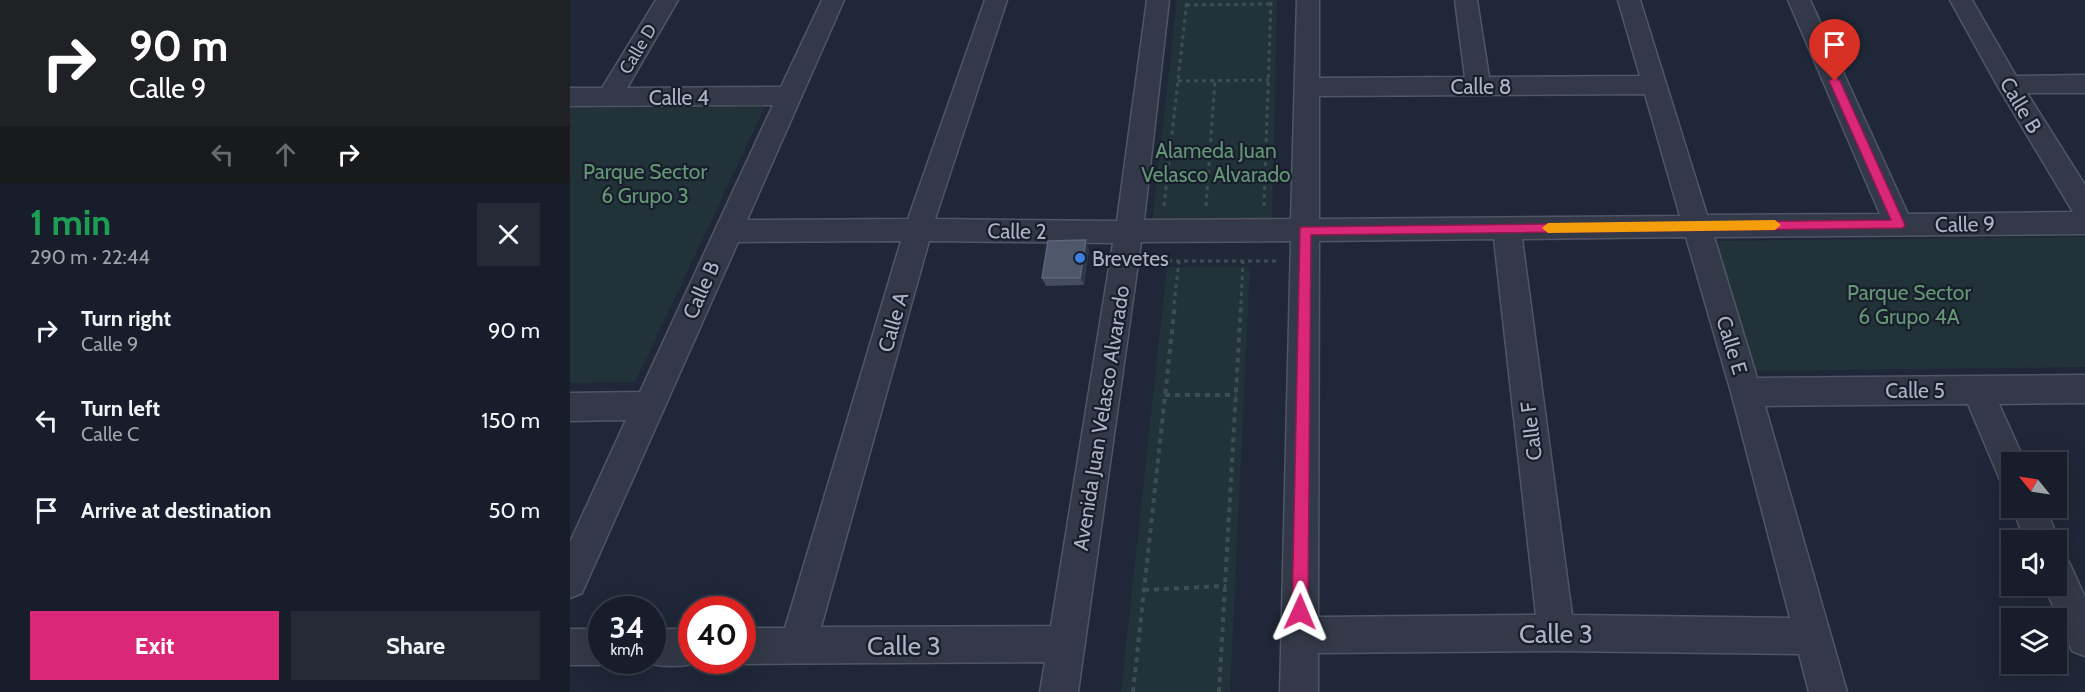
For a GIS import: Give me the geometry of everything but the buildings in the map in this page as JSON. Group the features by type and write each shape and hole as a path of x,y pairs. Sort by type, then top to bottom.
{"street":[{"name":"Calle D","path":"609,97 667,0"},
{"name":"Calle B","path":"570,581 833,0"},
{"name":"Calle A","path":"798,646 918,230 996,0"},
{"path":"1299,692 1308,0"},
{"path":"1466,0 1478,86"},
{"name":"Calle E","path":"1629,0 1746,392 1828,692"},
{"path":"1799,0 1899,225"},
{"name":"Calle B","path":"1961,0 2009,85 2085,208"},
{"name":"Avenida Juan Velasco Alvarado","path":"1059,692 1129,232 1177,2"},
{"path":"2009,85 2085,84"},
{"name":"Calle 8","path":"1306,87 1656,85"},
{"name":"Calle 4","path":"570,97 789,96"},
{"name":"Calle 9","path":"1305,231 1697,225 2085,223"},
{"name":"Calle F","path":"1507,228 1556,633"},
{"name":"Calle 2","path":"728,231 1305,231"},
{"name":"Calle 5","path":"1746,392 2085,389"},
{"path":"1977,390 2004,452"},
{"path":"570,407 649,406"},
{"path":"2067,596 2085,638"},
{"name":"Calle 3","path":"1300,635 1556,633 1811,636"},
{"name":"Calle 3","path":"756,646 1066,644"},
{"path":"570,647 588,647"}],"path":[{"path":"1159,261 1178,81 1177,2 1271,2 1263,261"},
{"path":"1202,261 1215,80"},
{"path":"1178,81 1269,80"},
{"path":"1125,261 1305,261"},
{"path":"1133,692 1179,261"},
{"path":"1220,692 1243,261"},
{"path":"1164,395 1236,395"},
{"path":"1144,590 1226,586"}],"green space":[{"name":"Alameda Juan Velasco Alvarado","path":"1177,0 1277,0 1272,221 1152,223"},
{"name":"Parque Sector 6 Grupo 3","path":"765,107 635,382 570,383 570,108"},
{"name":"Parque Sector 6 Grupo 4A","path":"2085,237 2085,367 1753,371 1714,241"},
{"path":"1250,266 1230,692 1121,692 1167,267"}],"slow traffic":[{"path":"1548,228 1775,225"}],"place":[{"name":"Brevetes","path":"1080,258"}],"route":[{"path":"1300,612 1305,231 1697,225 1899,225 1835,81"}]}
